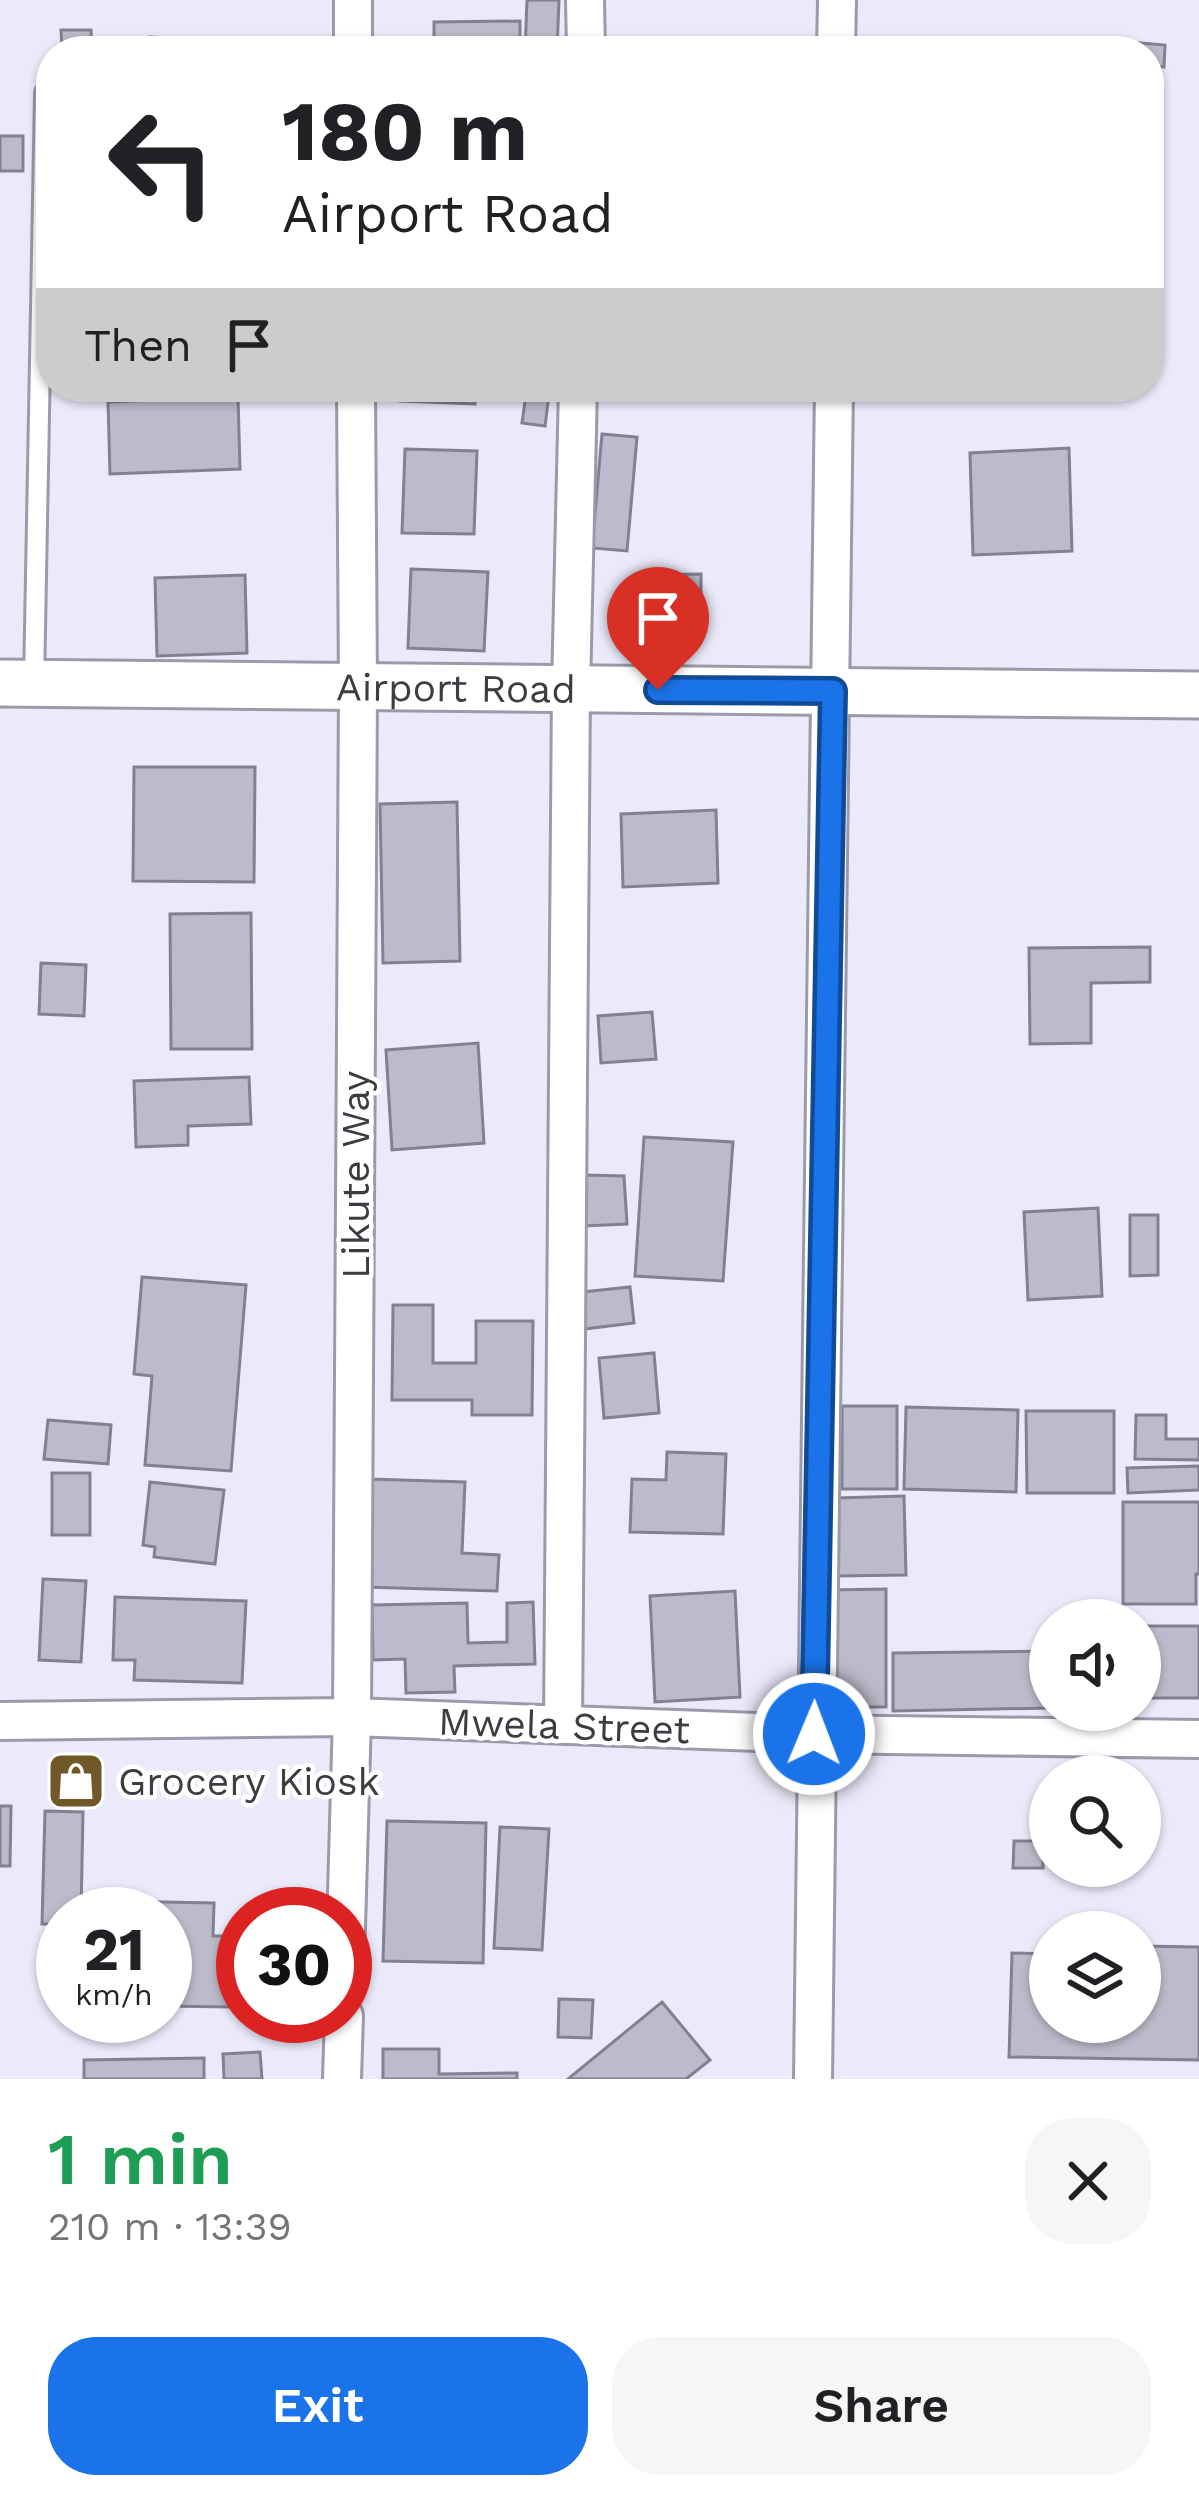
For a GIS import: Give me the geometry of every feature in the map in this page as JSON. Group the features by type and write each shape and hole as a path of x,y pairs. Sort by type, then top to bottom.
{"street":[{"path":"352,0 353,36"},
{"path":"585,0 586,36"},
{"path":"836,36 837,0"},
{"name":"Likute Way","path":"347,1887 352,1717 356,402"},
{"path":"562,1725 578,402"},
{"path":"813,2079 835,402"},
{"name":"Airport Road","path":"17,683 1199,695"},
{"name":"Mwela Street","path":"0,1721 352,1717 814,1734 1199,1739"},
{"path":"342,2079 343,2043"}],"lane":[{"path":"17,683 36,283"}],"building":[{"path":"527,0 559,0 558,36 526,36"},
{"path":"520,21 520,36 434,36 434,22"},
{"path":"61,30 91,30 91,36 61,36"},
{"path":"0,136 23,136 23,171 0,171"},
{"path":"108,402 238,402 240,469 110,474"},
{"path":"525,402 548,402 545,426 522,423"},
{"path":"602,434 637,437 627,551 592,548"},
{"path":"1069,448 1072,551 973,555 970,453"},
{"path":"405,449 477,451 474,534 402,533"},
{"path":"411,569 488,572 484,651 408,648"},
{"path":"701,574 701,638 637,639 637,575"},
{"path":"245,575 247,653 157,656 155,578"},
{"path":"134,767 255,767 254,882 133,881"},
{"path":"457,802 460,961 383,963 380,804"},
{"path":"716,810 718,883 623,887 621,814"},
{"path":"251,913 252,1049 171,1049 170,914"},
{"path":"1150,947 1150,982 1091,983 1091,1043 1030,1044 1029,948"},
{"path":"41,963 86,965 84,1016 39,1014"},
{"path":"652,1012 656,1059 601,1063 598,1016"},
{"path":"478,1043 484,1143 392,1150 386,1050"},
{"path":"249,1077 251,1124 188,1126 188,1145 136,1147 134,1081"},
{"path":"644,1137 733,1142 723,1281 635,1276"},
{"path":"584,1175 624,1176 627,1224 583,1226"},
{"path":"1098,1208 1102,1296 1028,1300 1024,1212"},
{"path":"1130,1215 1158,1215 1158,1275 1130,1276"},
{"path":"142,1277 246,1285 231,1471 145,1465 152,1376 134,1374"},
{"path":"630,1287 634,1323 576,1330 572,1293"},
{"path":"393,1305 433,1305 433,1363 476,1363 476,1321 533,1321 532,1415 472,1415 472,1400 392,1400"},
{"path":"654,1353 659,1413 604,1418 599,1358"},
{"path":"842,1406 897,1406 897,1489 842,1489"},
{"path":"906,1407 1018,1410 1016,1492 904,1489"},
{"path":"1026,1411 1114,1411 1114,1493 1027,1493"},
{"path":"1136,1415 1166,1415 1166,1439 1199,1439 1199,1460 1135,1459"},
{"path":"48,1420 111,1425 108,1464 44,1459"},
{"path":"667,1452 726,1454 723,1534 630,1532 632,1479 666,1480"},
{"path":"1199,1466 1199,1490 1128,1493 1127,1468"},
{"path":"52,1473 90,1473 90,1535 52,1535"},
{"path":"369,1479 465,1482 462,1553 499,1555 497,1591 364,1587"},
{"path":"150,1482 224,1490 215,1564 154,1557 155,1547 143,1545"},
{"path":"904,1496 906,1575 837,1576 836,1498"},
{"path":"1123,1502 1199,1502 1196,1604 1123,1599"},
{"path":"43,1579 86,1581 81,1662 39,1660"},
{"path":"886,1589 886,1707 828,1707 829,1590"},
{"path":"735,1591 740,1697 655,1702 650,1596"},
{"path":"115,1597 246,1601 242,1683 134,1680 135,1660 113,1660"},
{"path":"533,1602 535,1664 454,1666 455,1692 406,1693 405,1659 373,1660 372,1605 467,1603 468,1643 507,1642 507,1603"},
{"path":"1161,1626 1199,1626 1199,1698 1161,1698"},
{"path":"1029,1651 1029,1708 893,1711 893,1653"},
{"path":"0,1806 11,1806 10,1866 0,1866"},
{"path":"45,1811 83,1812 82,1887 43,1887"},
{"path":"387,1821 486,1823 483,1963 383,1961"},
{"path":"500,1827 549,1829 542,1950 494,1948"},
{"path":"1014,1841 1029,1841 1029,1868 1013,1868"},
{"path":"192,1903 214,1903 216,2007 192,2006"},
{"path":"1161,1946 1199,1947 1199,2060 1009,2057 1012,1953 1029,1953 1029,2043 1161,2043"},
{"path":"559,1999 593,2000 591,2038 558,2037"},
{"path":"662,2002 710,2060 686,2079 568,2079"},
{"path":"383,2049 439,2049 439,2074 517,2073 517,2079 383,2079"},
{"path":"260,2052 262,2079 224,2079 223,2054"},
{"path":"204,2058 204,2079 84,2079 84,2060"}],"place":[{"name":"Grocery Kiosk","path":"76,1781"}],"route":[{"path":"658,690 833,691 814,1734"}]}
